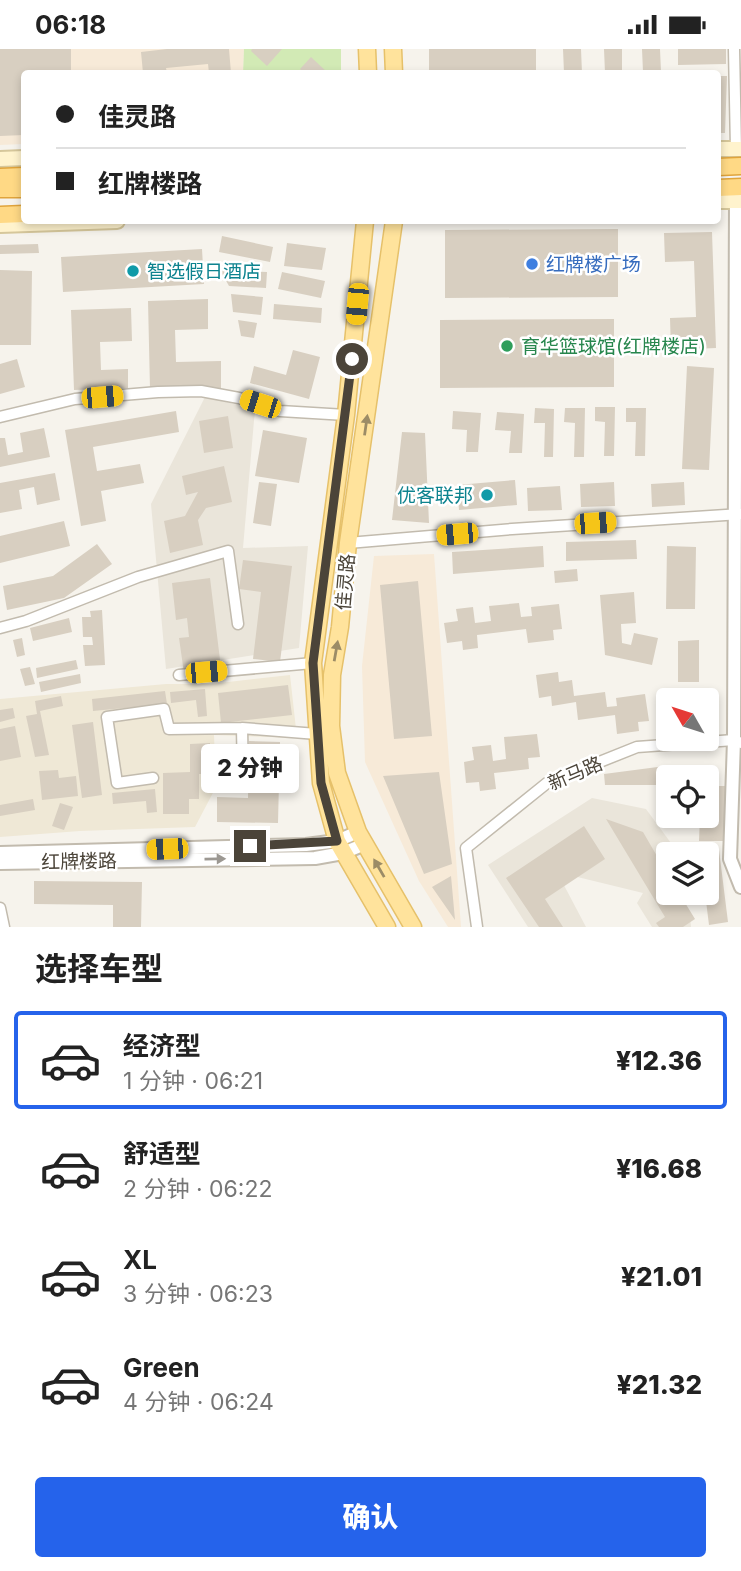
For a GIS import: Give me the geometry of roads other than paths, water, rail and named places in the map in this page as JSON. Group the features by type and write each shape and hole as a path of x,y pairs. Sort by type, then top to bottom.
{"highway":[{"path":"721,167 741,166"},
{"path":"0,177 21,176"},
{"path":"0,189 21,188"},
{"path":"721,189 739,196"},
{"path":"0,215 21,213"}],"main road":[{"path":"367,49 368,70"},
{"path":"393,49 394,70"},
{"path":"721,149 739,149"},
{"path":"0,159 21,158"},
{"path":"721,200 739,196"},
{"path":"0,225 29,224"},
{"name":"佳灵路","path":"365,224 346,415 313,663 321,783 340,847 387,927"},
{"name":"佳灵路","path":"394,224 348,543 340,627 332,675 331,726 337,773 361,838 413,927"}],"street":[{"path":"734,49 739,149"},
{"path":"739,196 737,741 730,859 741,887"},
{"path":"0,417 75,399 201,391 239,398 280,411 346,415"},
{"path":"348,543 737,514"},
{"path":"0,628 26,621 138,576 228,551 238,624"},
{"path":"179,674 313,663"},
{"path":"153,778 117,783 107,717 164,709 169,729 243,729 317,734"},
{"path":"243,729 243,777"},
{"name":"新马路","path":"477,927 466,848 547,783 637,747 737,741"},
{"name":"红牌楼路","path":"0,863 315,858 361,838"},
{"name":"红牌楼路","path":"0,853 306,845 340,847"},
{"path":"0,908 4,927"}],"place":[{"name":"红牌楼广场","path":"532,264"},
{"name":"智选假日酒店","path":"133,271"},
{"name":"育华篮球馆(红牌楼店)","path":"507,346"},
{"name":"优客联邦","path":"487,495"}]}
